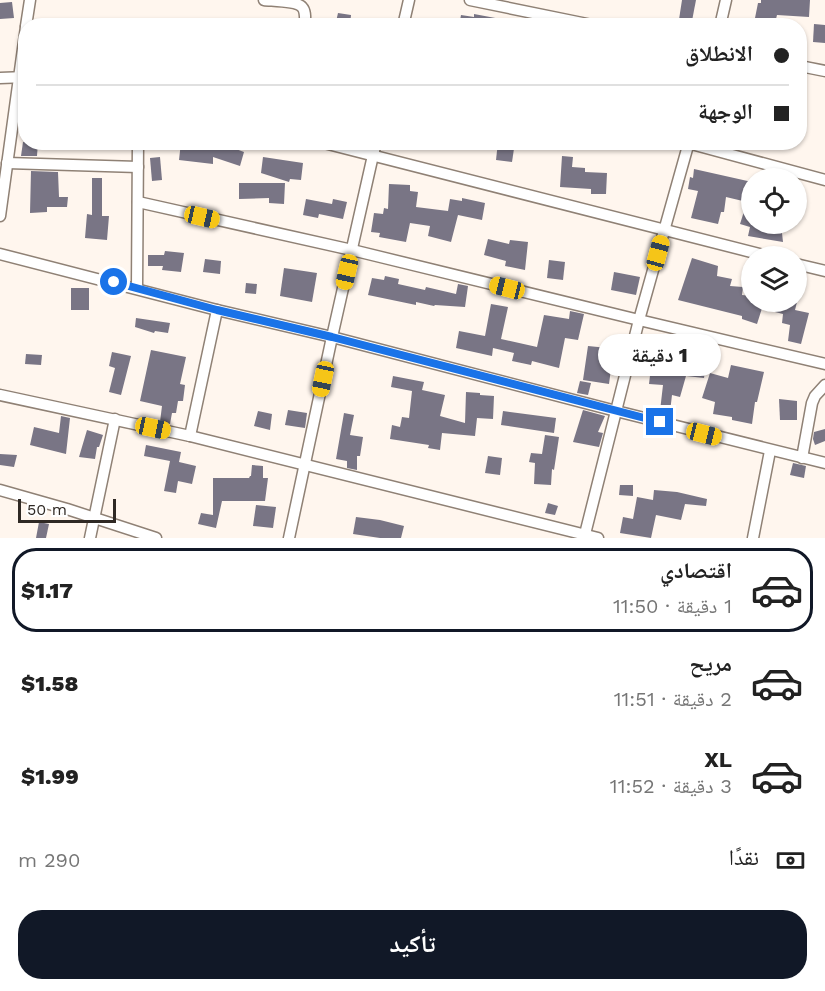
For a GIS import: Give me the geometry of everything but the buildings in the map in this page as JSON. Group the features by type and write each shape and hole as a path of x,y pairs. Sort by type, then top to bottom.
{"street":[{"path":"27,18 30,0"},
{"path":"264,0 297,3 305,12 305,18"},
{"path":"405,18 408,0"},
{"path":"470,0 558,18"},
{"path":"722,18 726,0"},
{"path":"807,67 825,71"},
{"path":"0,78 18,77"},
{"path":"0,216 2,181 18,100"},
{"path":"136,288 138,150"},
{"path":"350,150 741,250"},
{"path":"289,538 374,150"},
{"path":"584,536 685,150"},
{"path":"713,150 825,180"},
{"path":"7,163 138,167"},
{"path":"138,202 352,250 825,364"},
{"path":"0,254 332,337 770,451 825,463"},
{"path":"807,267 825,271"},
{"path":"190,436 217,310"},
{"path":"801,458 812,403 825,385"},
{"path":"0,395 190,436 598,538"},
{"path":"90,538 115,419"},
{"path":"753,538 770,451"},
{"path":"0,490 156,538"}],"route":[{"path":"114,282 660,422"}]}
